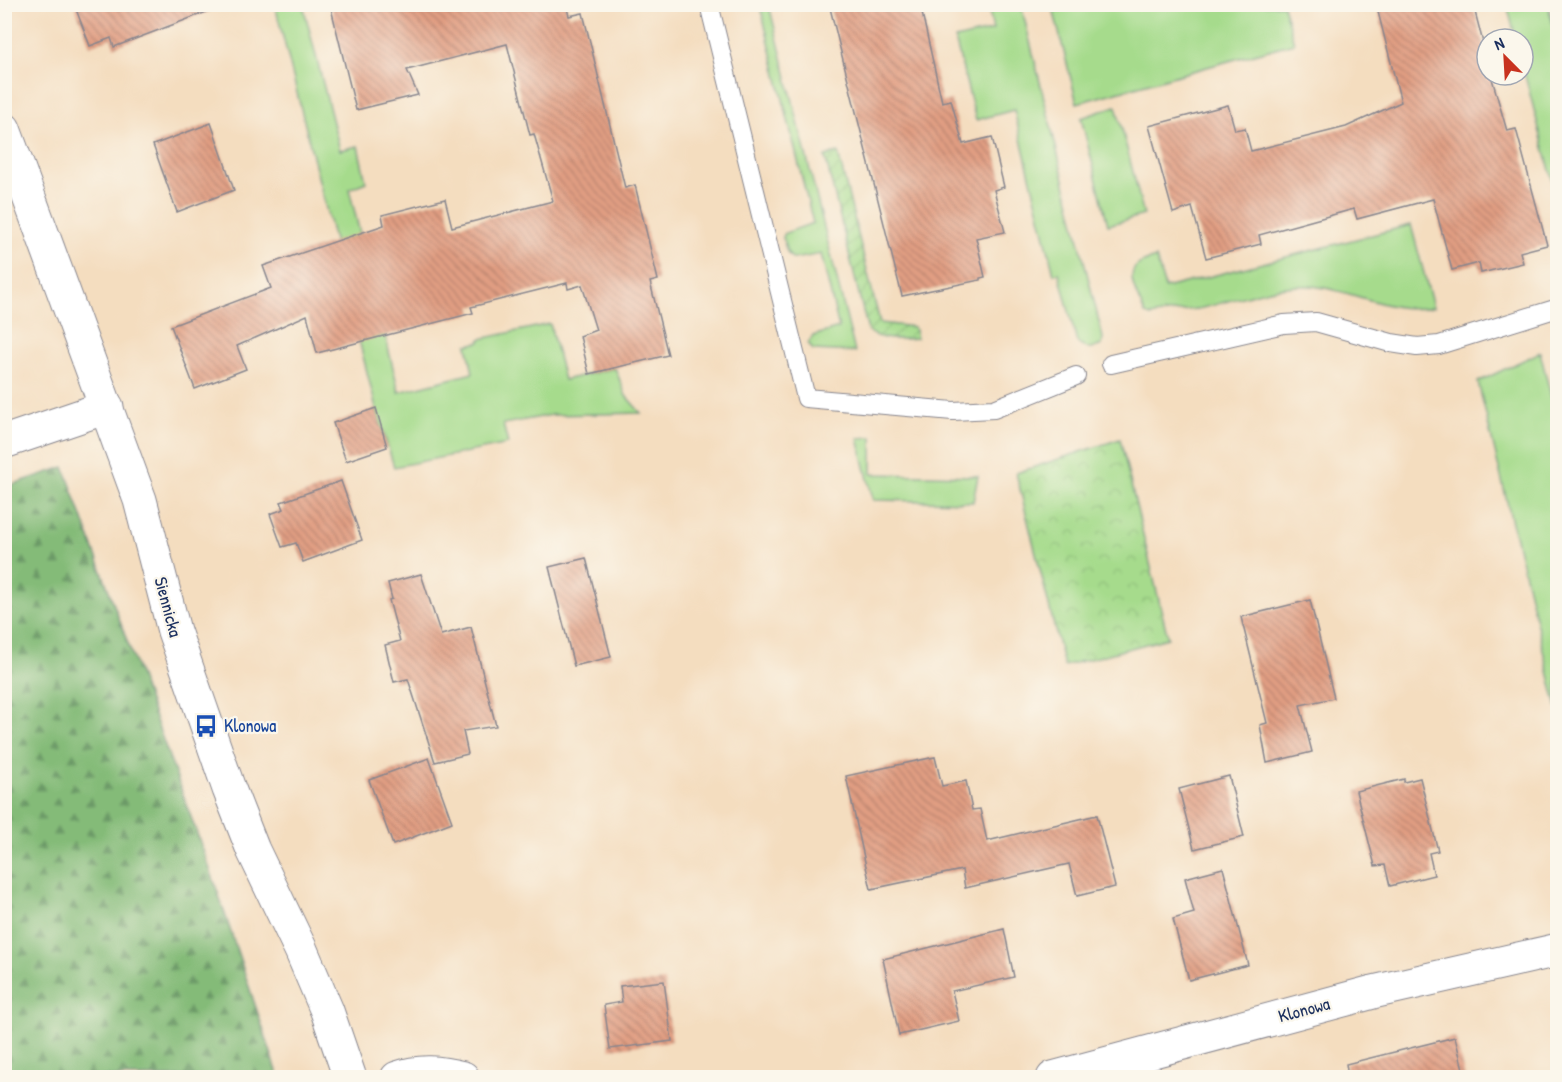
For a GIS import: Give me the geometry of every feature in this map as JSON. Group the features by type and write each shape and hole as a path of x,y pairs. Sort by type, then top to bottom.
{"main road":[{"name":"Siennicka","path":"4,129 140,500 174,631 229,789 253,850 314,981 350,1077"},
{"path":"4,442 107,407"},
{"name":"Klonowa","path":"1053,1077 1373,992 1557,950"},
{"path":"397,1077 428,1071 463,1077"}],"lane":[{"path":"709,4 806,398 953,411 994,409 1076,376"},
{"path":"1111,364 1284,324 1316,322 1391,344 1417,347 1439,345 1557,308"}],"green space":[{"path":"275,5 303,5 340,150 358,146 366,182 349,189 399,392 473,373 467,345 480,342 480,339 550,324 564,380 615,368 626,396 641,413 552,415 503,424 508,444 394,467 376,408"},
{"path":"760,5 769,5 855,352 813,350 808,343 813,336 839,328 821,254 794,259 784,244 785,233 813,223"},
{"path":"988,5 1021,5 1103,338 1102,345 1099,346 1085,348 1077,342 1059,273 1054,274 1014,110 976,120 955,39 993,30"},
{"path":"1052,5 1283,5 1294,43 1077,103"},
{"path":"1507,5 1548,5 1557,41 1557,197 1528,87 1535,87 1535,27 1513,27"},
{"path":"1116,106 1144,215 1108,225 1081,118"},
{"path":"838,153 880,323 914,327 917,338 886,338 868,331 825,156"},
{"path":"1411,225 1433,307 1402,308 1326,288 1297,286 1269,290 1202,308 1151,316 1145,314 1133,282 1134,269 1156,258 1165,288"},
{"path":"1540,352 1558,424 1557,708 1478,382"},
{"path":"872,437 872,474 978,476 973,502 873,500 858,438"},
{"path":"1120,439 1168,638 1064,666 1016,473"},
{"path":"64,467 212,875 279,1077 5,1077 5,487"}],"building":[{"path":"74,4 216,4 217,8 114,47 111,38 90,46"},
{"path":"330,4 566,4 569,16 583,13 625,188 635,185 658,280 650,282 668,355 589,374 580,336 596,330 582,285 568,289 567,283 471,307 473,313 317,353 307,315 237,346 246,369 195,389 171,326 271,288 263,266 384,225 382,215 445,199 452,227 553,201 534,134 530,135 507,44 407,70 418,95 356,110"},
{"path":"829,4 920,4 942,102 951,100 963,144 992,137 1004,187 994,190 1005,232 976,238 985,277 980,280 902,296"},
{"path":"1376,4 1473,4 1479,27 1475,27 1475,87 1494,87 1507,131 1516,129 1547,245 1520,252 1523,263 1481,273 1479,263 1452,270 1433,199 1357,219 1354,209 1259,235 1261,244 1206,258 1192,207 1173,213 1149,126 1228,105 1235,130 1245,128 1251,151 1346,127 1401,102"},
{"path":"211,123 234,190 177,212 153,145"},
{"path":"376,408 387,447 346,461 333,423"},
{"path":"341,481 362,540 303,562 296,543 282,547 270,514 284,509 281,502"},
{"path":"586,558 611,657 574,666 549,567"},
{"path":"421,574 441,635 471,627 496,726 463,731 468,754 435,762 408,679 394,682 385,645 400,641 389,600 392,599 388,583"},
{"path":"1310,600 1334,698 1300,705 1312,752 1267,763 1260,725 1267,723 1241,617"},
{"path":"935,757 942,786 966,781 972,810 980,809 987,841 1097,815 1115,887 1077,896 1069,864 965,888 962,870 871,889 846,776"},
{"path":"429,758 452,822 393,845 369,780"},
{"path":"1229,776 1244,837 1194,849 1179,789"},
{"path":"1420,778 1438,851 1429,853 1434,875 1390,886 1385,865 1375,866 1356,791 1404,779 1404,782"},
{"path":"1223,868 1248,965 1189,980 1173,919 1194,913 1185,878"},
{"path":"1004,929 1014,977 952,991 959,1021 899,1035 883,959"},
{"path":"664,981 672,1041 610,1049 604,1005 622,1002 620,986"},
{"path":"1455,1037 1465,1077 1348,1077 1346,1064"}],"place":[{"name":"Klonowa","path":"206,726"}]}
